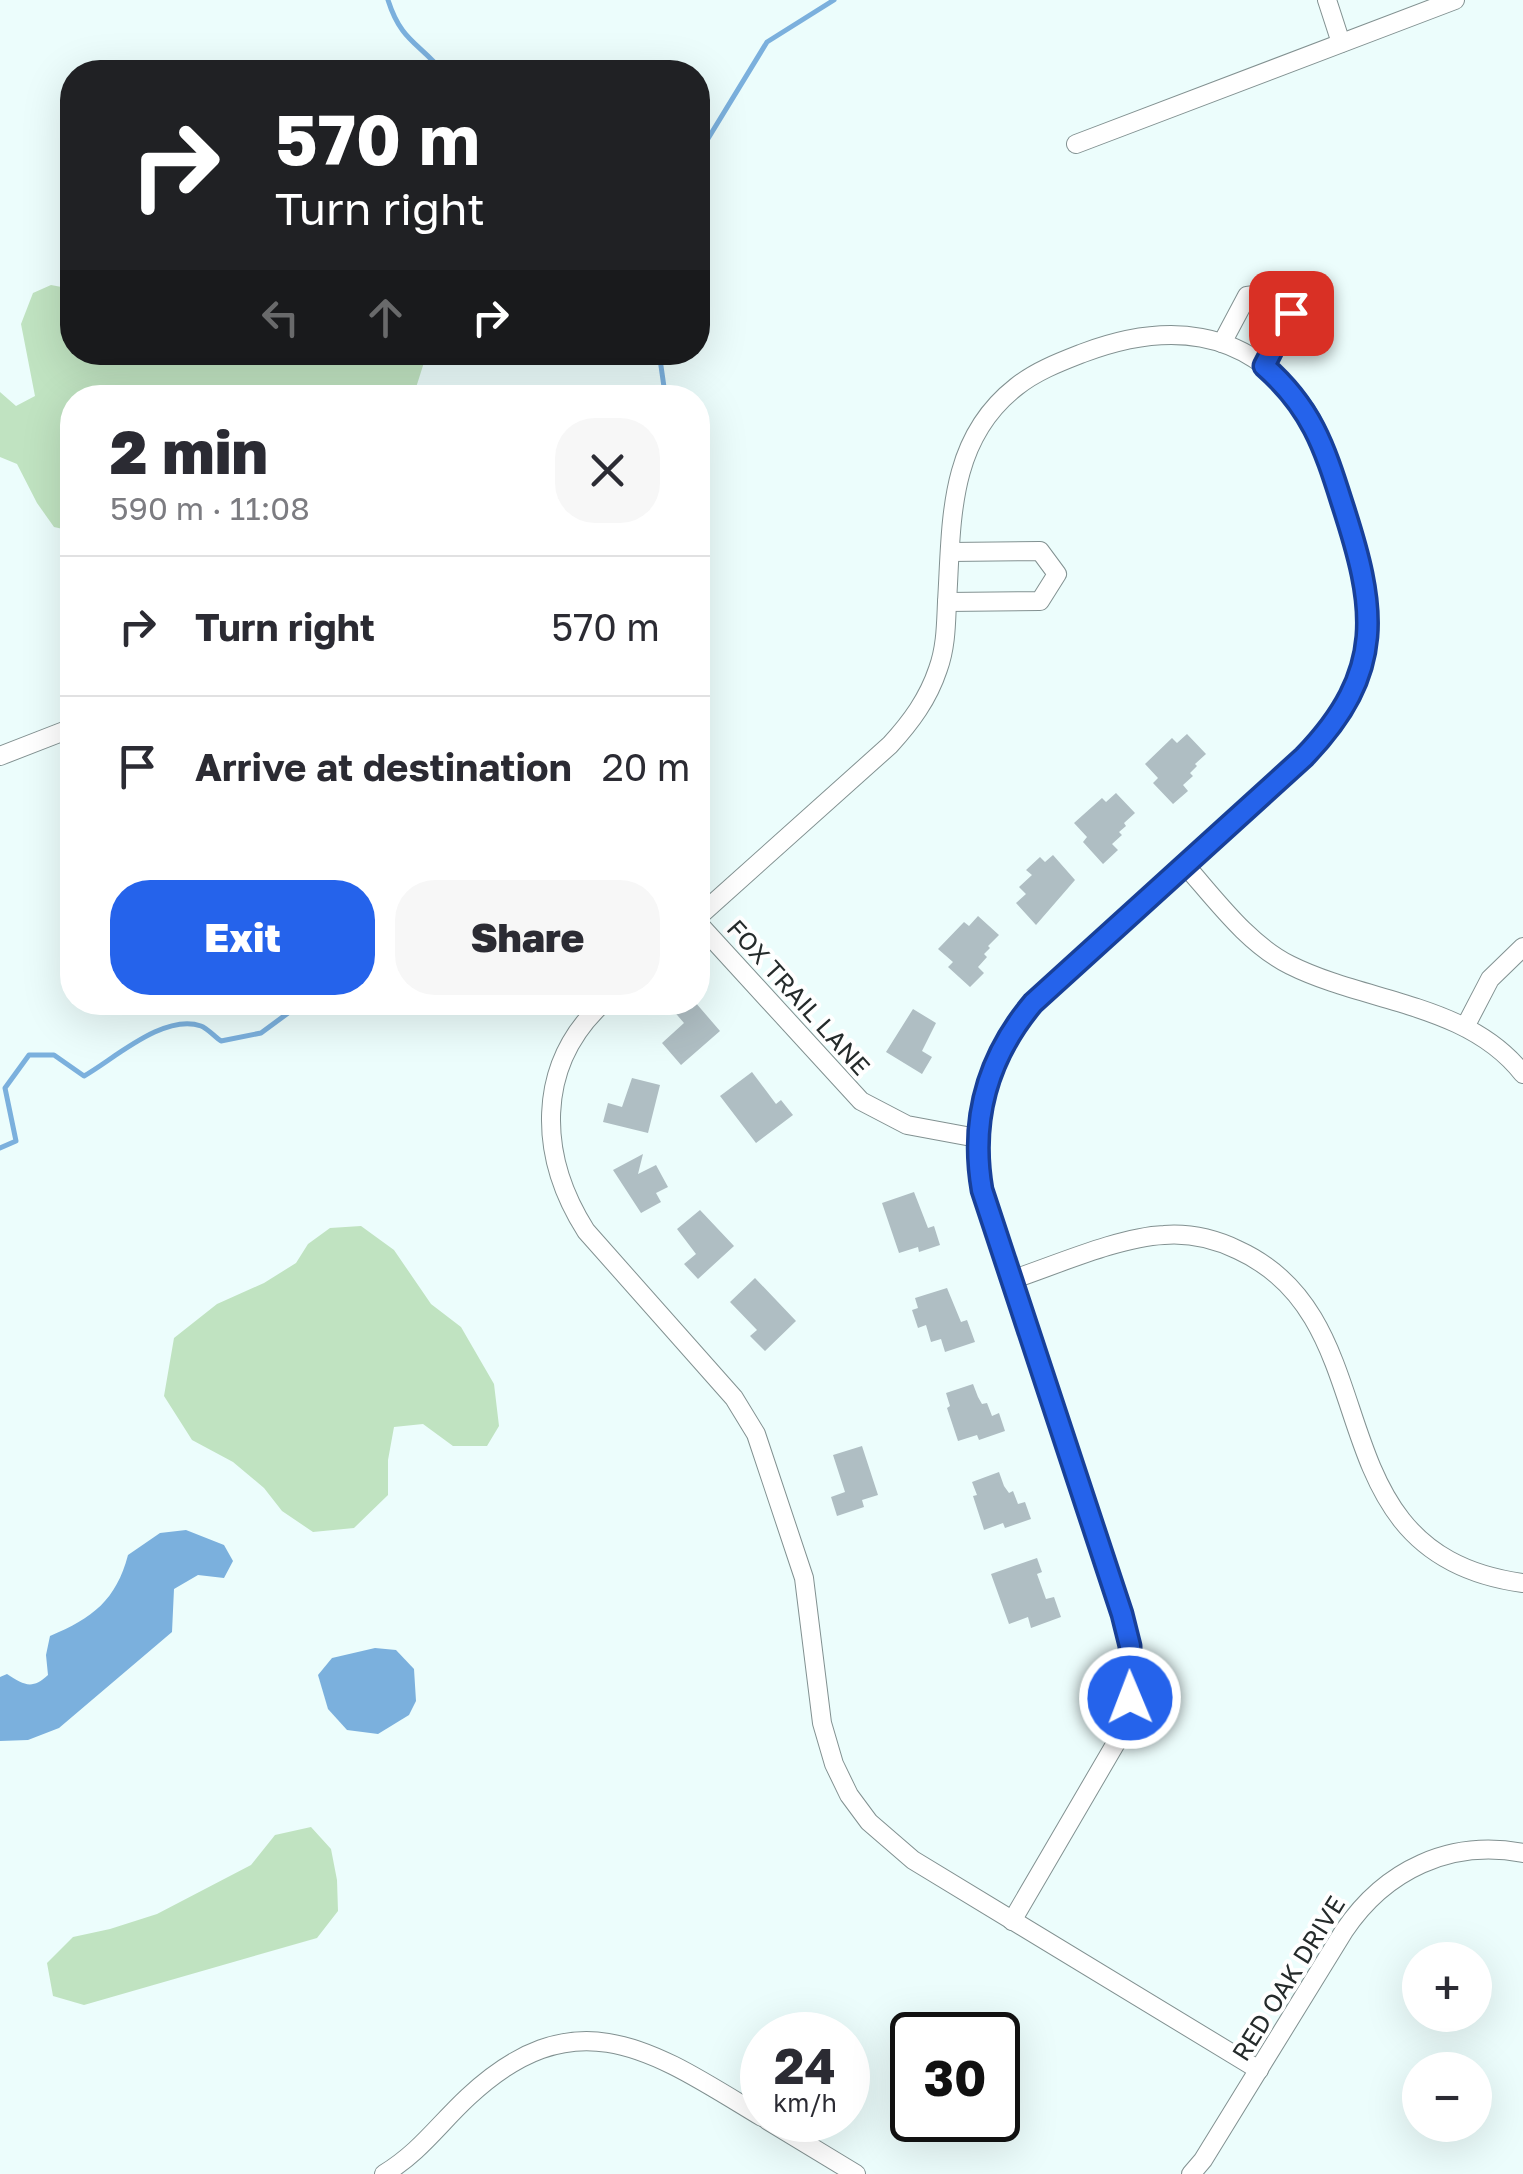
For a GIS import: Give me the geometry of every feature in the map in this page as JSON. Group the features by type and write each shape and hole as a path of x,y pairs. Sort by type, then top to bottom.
{"street":[{"path":"1327,0 1340,43"},
{"path":"1076,144 1455,0"},
{"path":"1222,342 1247,296 1274,292 1291,313 1264,366"},
{"path":"710,909 910,722 939,667 948,602 954,494 963,459 982,422 1016,386 1053,365 1133,336 1181,334 1222,342 1264,366 1301,404 1324,447 1364,575 1368,607 1366,646 1352,693 1323,738 1048,988 1019,1020 987,1080 977,1138 982,1190 1122,1614 1130,1646 1132,1680 1126,1717 1112,1754 1012,1921"},
{"path":"948,602 1040,600 1058,574 1040,551 950,552"},
{"path":"0,756 60,733"},
{"path":"1185,866 1252,938 1288,964 1465,1027 1492,1043 1523,1074"},
{"name":"FOX TRAIL LANE","path":"710,934 862,1102 907,1125 977,1138"},
{"path":"1465,1027 1490,979 1523,946"},
{"path":"592,1015 569,1048 556,1082 550,1111 551,1147 558,1177 586,1230 734,1398 756,1434 804,1578 822,1723 834,1764 850,1795 869,1822 897,1849 1259,2070"},
{"path":"1011,1280 1134,1240 1166,1234 1209,1238 1252,1256 1290,1285 1316,1319 1329,1346 1364,1454 1377,1484 1403,1520 1439,1552 1462,1565 1492,1577 1523,1583"},
{"name":"RED OAK DRIVE","path":"1192,2174 1344,1931 1384,1885 1414,1865 1457,1852 1523,1854"},
{"path":"384,2174 424,2146 466,2099 495,2074 538,2051 577,2042 616,2044 656,2055 740,2104"},
{"path":"803,2142 856,2174"}],"green space":[{"path":"51,285 60,287 60,365 423,365 417,385 60,385 60,528 54,527 37,503 17,464 0,457 0,392 16,406 35,396 21,324 33,293"},
{"path":"361,1226 394,1250 431,1304 461,1327 494,1384 499,1426 487,1446 453,1446 423,1424 394,1427 388,1460 388,1495 354,1528 313,1532 282,1511 264,1488 233,1462 192,1440 164,1396 174,1338 217,1304 264,1283 296,1263 308,1244 330,1228"},
{"path":"311,1827 331,1849 337,1880 338,1911 317,1938 84,2005 53,1996 47,1963 73,1937 157,1914 251,1865 275,1835"}],"water":[{"path":"186,1530 224,1545 233,1561 224,1578 198,1575 174,1589 172,1632 59,1728 28,1740 0,1741 0,1677 7,1674 28,1684 42,1680 48,1675 46,1655 50,1636 101,1606 117,1584 128,1555 160,1533"},
{"path":"375,1648 396,1650 414,1669 416,1701 409,1715 378,1734 347,1730 328,1709 318,1675 332,1658"}],"building":[{"path":"1187,734 1206,754 1183,785 1188,791 1173,804 1153,783 1158,778 1145,764 1172,738 1177,743"},
{"path":"1116,793 1135,813 1112,844 1118,850 1103,864 1083,842 1087,837 1074,823 1102,798 1106,802"},
{"path":"1053,855 1075,880 1036,925 1016,903 1026,894 1019,887 1032,875 1026,870 1040,857 1045,862"},
{"path":"978,916 999,935 988,946 984,954 987,957 978,967 984,973 970,987 948,967 953,962 938,949 964,922 969,926"},
{"path":"913,1009 936,1023 922,1051 932,1057 922,1074 886,1052"},
{"path":"677,1015 706,1015 720,1031 681,1065 662,1043 684,1023"},
{"path":"752,1072 776,1104 781,1100 793,1115 756,1143 720,1096"},
{"path":"632,1078 660,1085 648,1133 603,1122 608,1103 622,1107"},
{"path":"643,1154 638,1174 656,1165 668,1187 656,1193 661,1202 641,1213 613,1170"},
{"path":"914,1192 928,1228 934,1226 940,1245 899,1253 882,1203"},
{"path":"700,1210 734,1246 698,1279 684,1264 696,1254 677,1229"},
{"path":"755,1278 796,1321 765,1351 750,1336 757,1330 730,1302"},
{"path":"947,1288 961,1322 967,1320 975,1342 945,1352 941,1339 931,1342 926,1325 918,1328 912,1310 918,1308 915,1298"},
{"path":"973,1384 992,1416 999,1413 1005,1431 979,1440 977,1435 958,1441 946,1393"},
{"path":"862,1446 878,1495 862,1500 864,1507 837,1516 831,1497 845,1492 833,1455"},
{"path":"999,1472 1018,1504 1025,1502 1031,1519 984,1530 972,1482"},
{"path":"1037,1558 1042,1572 1037,1574 1046,1599 1054,1597 1061,1617 1031,1628 1028,1617 1009,1624 991,1574"}],"waterway":[{"path":"388,0 405,33 431,60"},
{"path":"710,135 767,42 834,0"},
{"path":"661,365 664,385"},
{"path":"0,1148 16,1141 5,1088 29,1055 54,1055 84,1076 140,1040 171,1026 201,1026 221,1041 261,1033 285,1015"}],"route":[{"path":"1130,1698 1130,1646 1122,1614 982,1190 979,1112 1001,1049 1033,1003 1323,738 1352,693 1362,668 1368,607 1360,556 1314,424 1286,385 1264,366 1291,313"}]}
